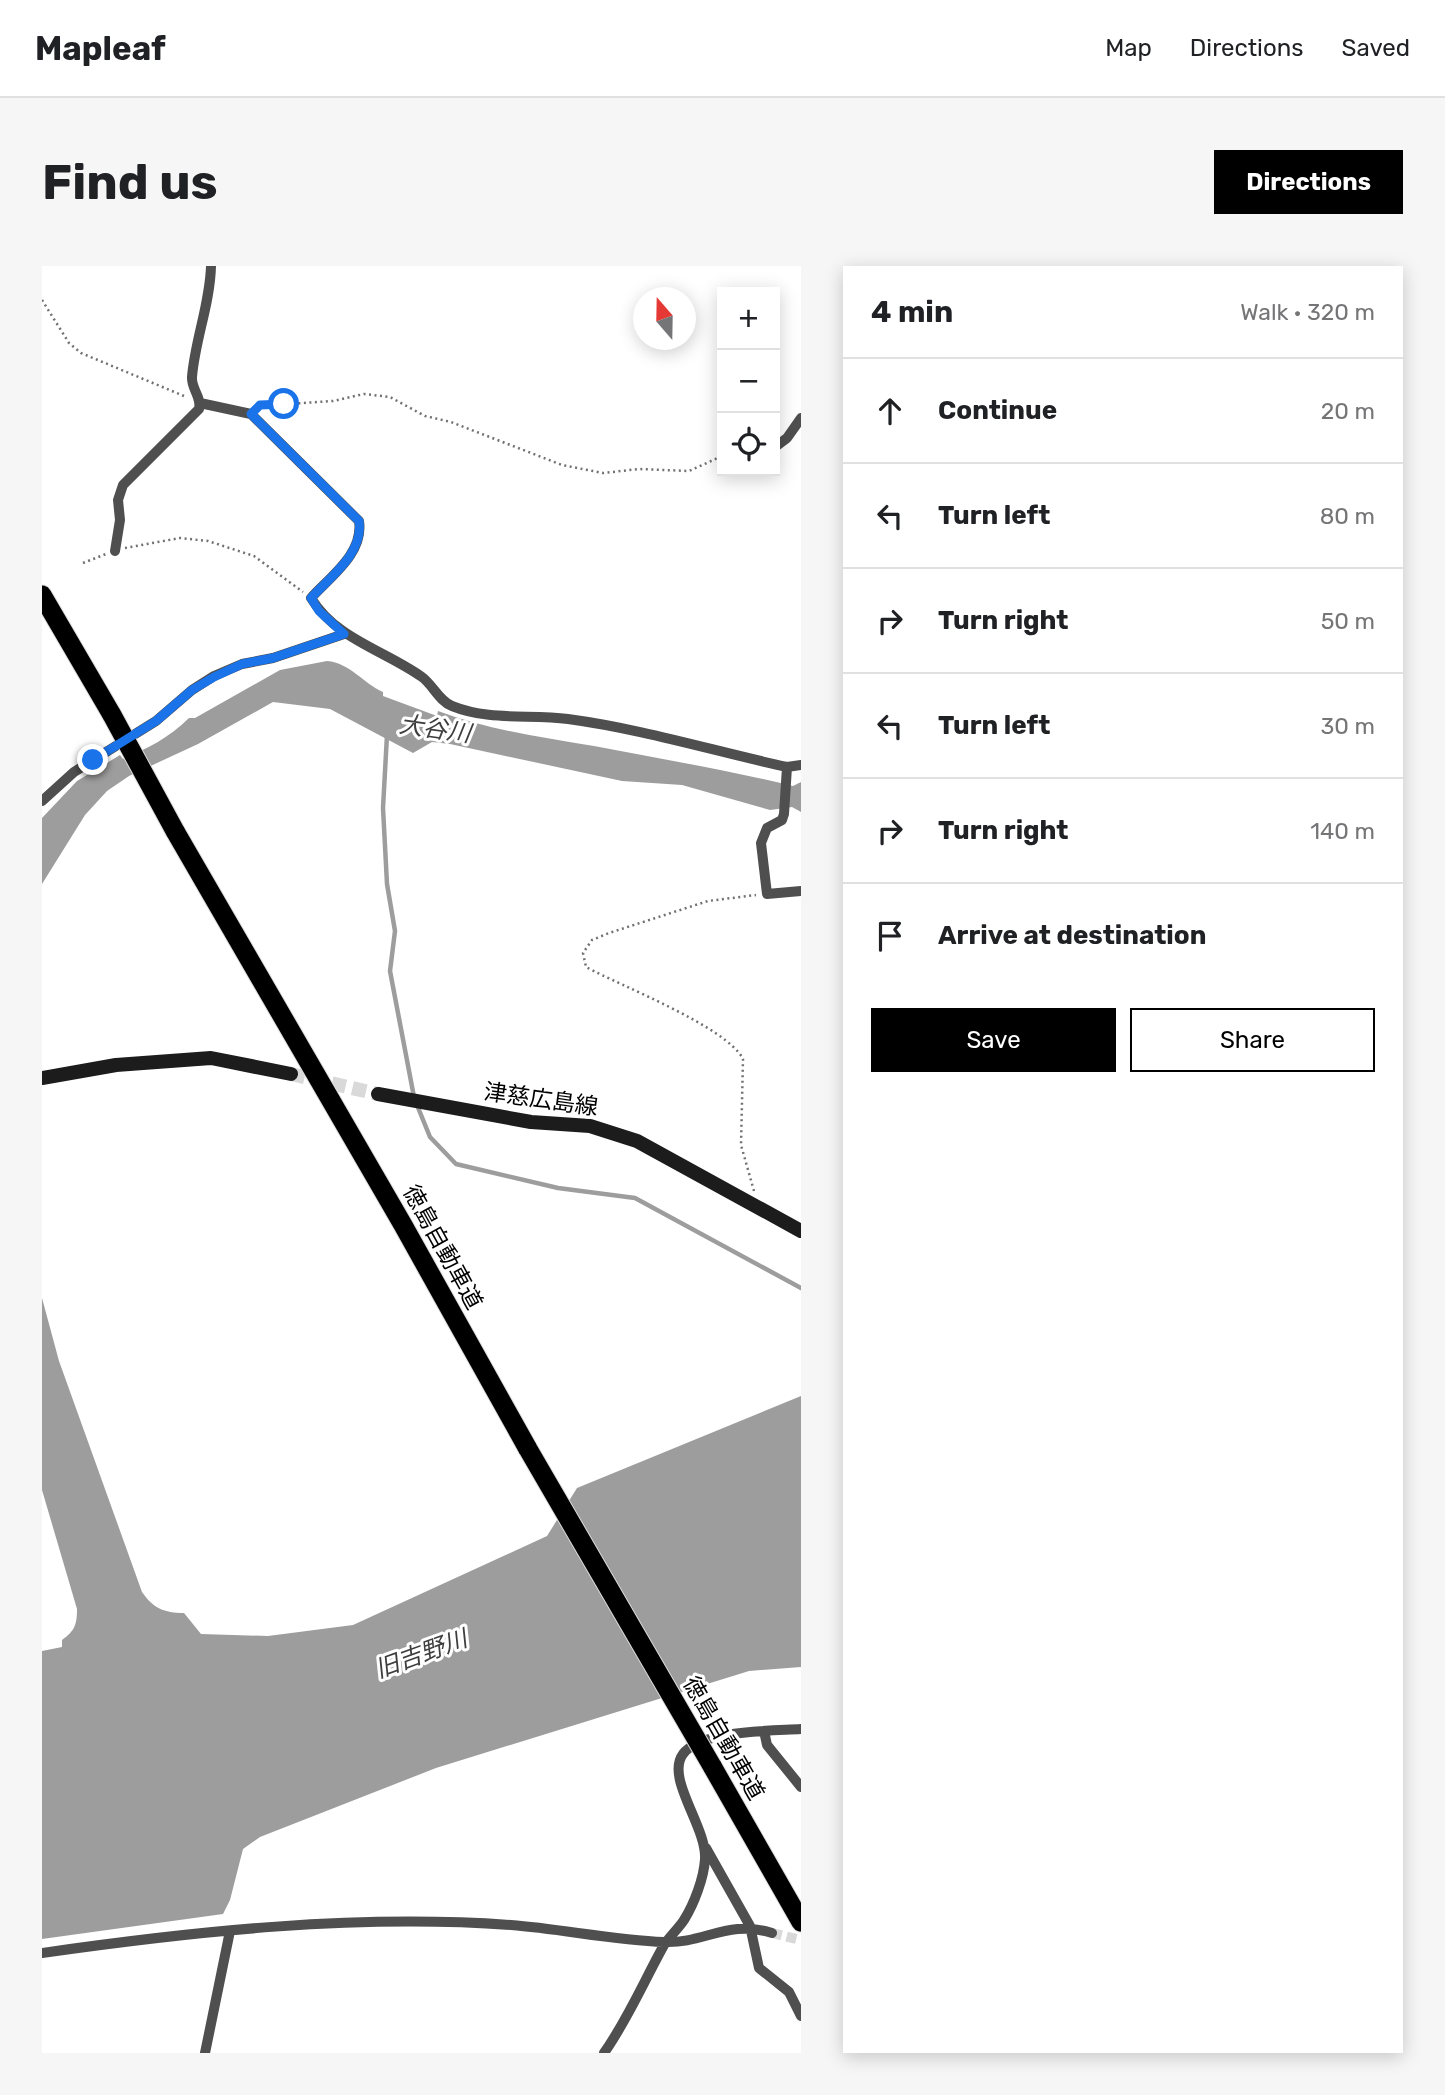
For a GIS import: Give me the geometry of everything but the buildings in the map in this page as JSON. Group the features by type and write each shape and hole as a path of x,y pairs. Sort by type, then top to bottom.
{"highway":[{"name":"徳島自動車道","path":"42,595 403,1225 528,1449 801,1922"},
{"path":"725,1787 801,1903"}],"main road":[{"path":"42,1078 116,1065 211,1058 291,1074"},
{"name":"津慈広島線","path":"378,1094 531,1122 590,1126 637,1141 801,1231"}],"street":[{"path":"115,551 120,520 118,500 123,485 198,409 200,403 191,380 210,289 211,266"},
{"path":"200,403 251,414 359,521 361,534 355,549 311,598 319,611 344,634 424,678 448,705 480,715 565,719 629,729 787,767 801,765"},
{"path":"780,443 801,418"},
{"path":"42,801 74,772 156,721 192,690 214,677 242,664 273,658 344,634"},
{"path":"787,767 785,814 782,820 767,828 761,843 766,894 801,891"},
{"path":"801,1729 710,1739 685,1750 677,1763 677,1776 705,1845 750,1926 759,1968 789,1992 801,2016"},
{"path":"764,1731 767,1745 801,1787"},
{"path":"604,2053 666,1942 685,1919 702,1877 705,1845"},
{"path":"42,1953 140,1939 230,1931 397,1923 510,1925 666,1942 750,1926 772,1933"},
{"path":"205,2053 230,1931"}],"path":[{"path":"42,300 69,342 81,353 200,403"},
{"path":"251,414 260,405 332,401 364,394 390,397 425,416 452,422 562,465 603,473 639,470 689,471 717,458"},
{"path":"83,563 115,551 180,538 208,541 254,556 311,598"},
{"path":"758,1208 741,1145 743,1059 738,1049 683,1015 586,967 583,953 592,940 708,901 766,894"}],"water":[{"name":"大谷川","path":"327,661 350,669 383,692 383,696 437,716 438,711 515,732 793,786 801,782 801,812 792,807 770,810 682,785 622,781 450,744 432,742 413,753 330,709 273,702 198,744 129,776 107,791 85,815 42,884 42,818 77,781 120,755 123,759 150,746 189,718 195,718 280,670"},
{"name":"旧吉野川","path":"42,1298 59,1361 142,1592 150,1602 160,1608 184,1613 201,1634 268,1636 353,1625 547,1536 577,1488 801,1396 801,1667 749,1671 436,1768 260,1837 243,1849 230,1900 223,1914 42,1939 42,1651 62,1647 62,1640 74,1627 77,1609 42,1490"}],"waterway":[{"name":"大谷川","path":"387,735 383,808 387,884 395,931 390,971 414,1097"},
{"path":"417,1105 430,1137 456,1164 558,1188 635,1198 801,1288"}],"tunnel":[{"path":"291,1074 378,1094"},
{"path":"772,1933 801,1940"}],"route":[{"path":"93,760 156,721 192,690 214,677 242,664 273,658 344,634 319,611 311,598 355,549 361,534 359,521 251,414 260,405 284,404"}]}
